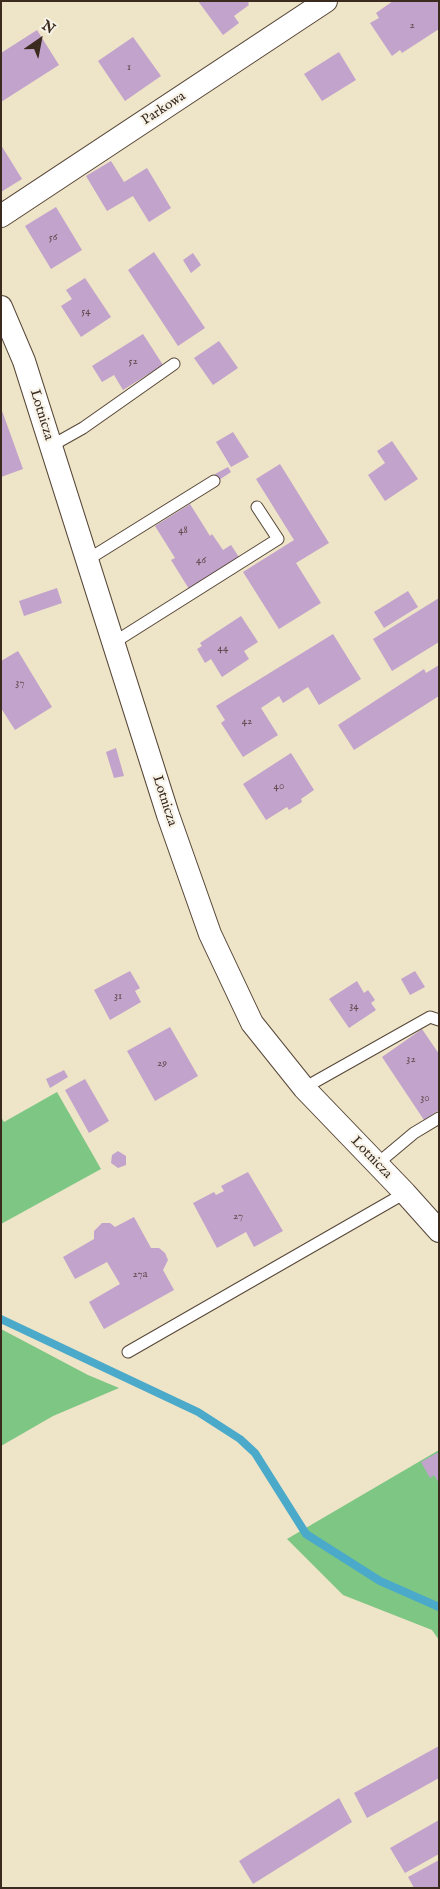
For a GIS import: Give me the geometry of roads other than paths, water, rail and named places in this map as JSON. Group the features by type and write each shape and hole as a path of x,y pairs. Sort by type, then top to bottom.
{"street":[{"name":"Parkowa","path":"1,216 317,4"},
{"name":"Lotnicza","path":"1,307 24,361 168,815 210,934 252,1023 304,1088 406,1193 439,1231"}],"lane":[{"path":"51,446 83,428 174,364"},
{"path":"87,560 214,481"},
{"path":"113,642 278,539 257,507"},
{"path":"304,1088 430,1017 439,1020"},
{"path":"377,1164 414,1133 439,1118"},
{"path":"128,1352 406,1193"}],"waterway":[{"path":"1,1319 198,1412 240,1439 255,1453 306,1534 380,1581 439,1607"}]}
